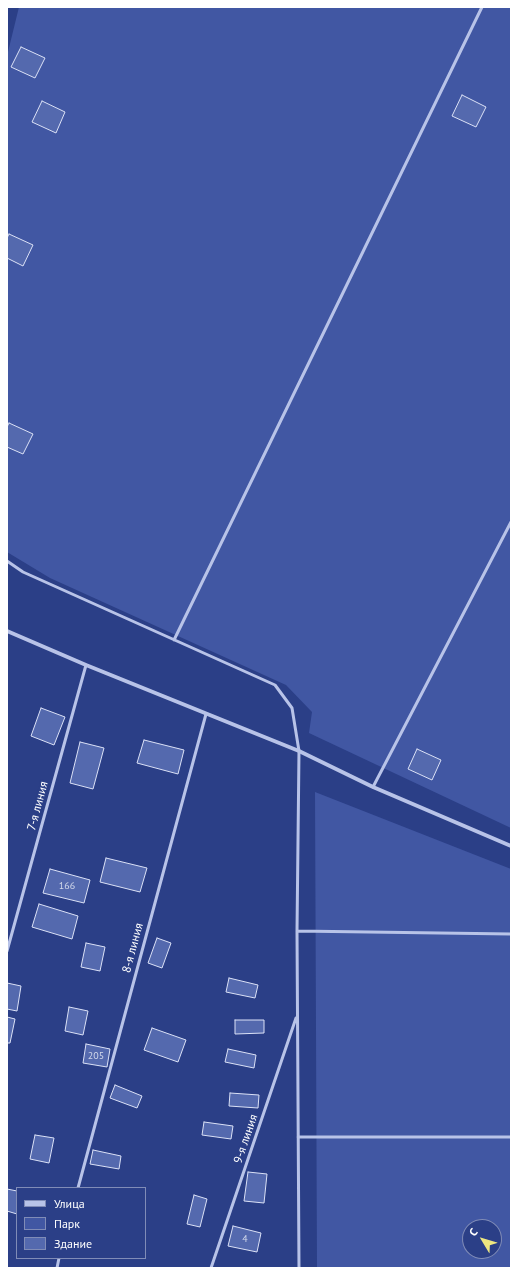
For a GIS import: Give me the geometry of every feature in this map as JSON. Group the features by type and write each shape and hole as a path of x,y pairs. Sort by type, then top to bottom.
{"street":[{"path":"7,631 86,665 299,751 373,788 511,846"}],"lane":[{"path":"174,640 482,7"},
{"path":"373,788 511,522"},
{"path":"7,561 23,572 275,685 292,708 299,751 297,931 299,1268"},
{"name":"7-я линия","path":"7,951 86,665"},
{"name":"8-я линия","path":"78,1187 206,714"},
{"path":"297,931 511,934"},
{"name":"9-я линия","path":"211,1268 297,1015"},
{"path":"298,1136 511,1137"}],"green space":[{"path":"19,7 511,7 511,828 309,733 312,712 286,685 50,578 7,552 7,56"},
{"path":"315,792 511,869 511,1268 317,1268"}],"building":[{"path":"21,47 45,58 35,78 11,67"},
{"path":"462,95 486,107 476,127 452,116"},
{"path":"42,101 65,112 56,133 32,122"},
{"path":"9,234 33,245 23,266 7,258 7,238"},
{"path":"9,423 33,434 23,454 7,447 7,427"},
{"path":"41,708 65,717 54,745 31,736"},
{"path":"144,740 184,750 178,774 137,763"},
{"path":"80,742 104,748 93,789 70,783"},
{"path":"417,749 441,760 432,780 408,769"},
{"path":"106,858 147,868 140,892 100,882"},
{"path":"50,869 90,880 84,903 43,893"},
{"path":"39,904 78,916 72,939 32,927"},
{"path":"157,938 171,943 162,968 148,963"},
{"path":"86,943 105,947 100,971 81,967"},
{"path":"229,978 258,985 255,998 226,992"},
{"path":"7,983 21,986 17,1011 7,1009"},
{"path":"69,1007 88,1011 83,1035 65,1031"},
{"path":"7,1017 15,1019 10,1043 7,1043"},
{"path":"235,1020 264,1020 264,1033 235,1034"},
{"path":"152,1028 186,1040 178,1062 144,1050"},
{"path":"86,1044 110,1049 107,1067 83,1063"},
{"path":"228,1049 256,1055 254,1068 225,1062"},
{"path":"115,1085 142,1096 137,1108 110,1098"},
{"path":"230,1093 259,1095 258,1108 229,1106"},
{"path":"204,1122 233,1126 231,1139 202,1135"},
{"path":"35,1135 54,1138 49,1163 30,1159"},
{"path":"93,1150 121,1156 119,1169 90,1164"},
{"path":"248,1172 267,1174 264,1203 244,1201"},
{"path":"7,1189 16,1191 16,1214 7,1211"},
{"path":"194,1195 207,1199 200,1227 187,1224"},
{"path":"233,1226 261,1233 257,1252 228,1246"}]}
